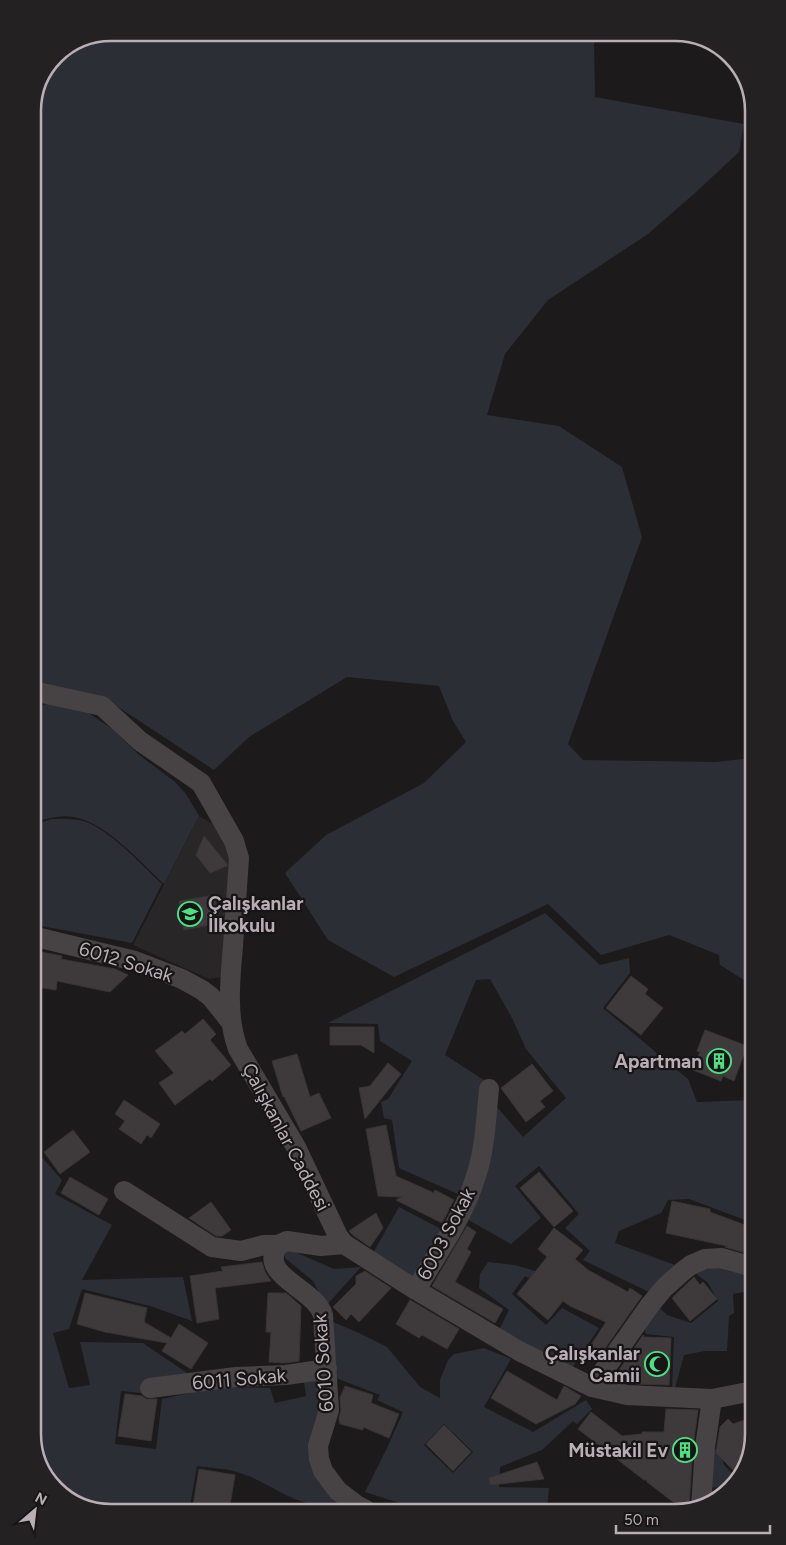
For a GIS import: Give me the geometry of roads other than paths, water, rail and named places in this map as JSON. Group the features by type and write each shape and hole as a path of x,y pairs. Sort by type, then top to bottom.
{"street":[{"name":"Çalışkanlar Caddesi","path":"41,693 102,706 140,741 201,784 234,841 239,858 230,1021 238,1049 296,1147 338,1236 344,1244 518,1351 592,1387 627,1395 712,1399 745,1393"},
{"name":"6012 Sokak","path":"41,938 135,961 182,979 211,997 230,1021"},
{"name":"6003 Sokak","path":"416,1290 464,1206 475,1181 480,1163 489,1089"},
{"path":"124,1191 212,1247 241,1251 278,1245 287,1241 321,1246 344,1244"},
{"name":"6010 Sokak","path":"278,1245 274,1251 273,1260 275,1267 321,1308 329,1410 318,1446 319,1459 323,1471 338,1491 357,1504"},
{"path":"592,1387 650,1305 664,1288 683,1271 705,1259 721,1258 745,1266"},
{"name":"6011 Sokak","path":"150,1388 236,1377 286,1375 327,1368"},
{"path":"701,1498 705,1447 712,1399"}],"place":[{"name":"Çalışkanlar İlkokulu","path":"190,914"},
{"name":"Apartman","path":"719,1061"},
{"name":"Çalışkanlar Camii","path":"657,1364"},
{"name":"Müstakil Ev","path":"685,1450"}]}
